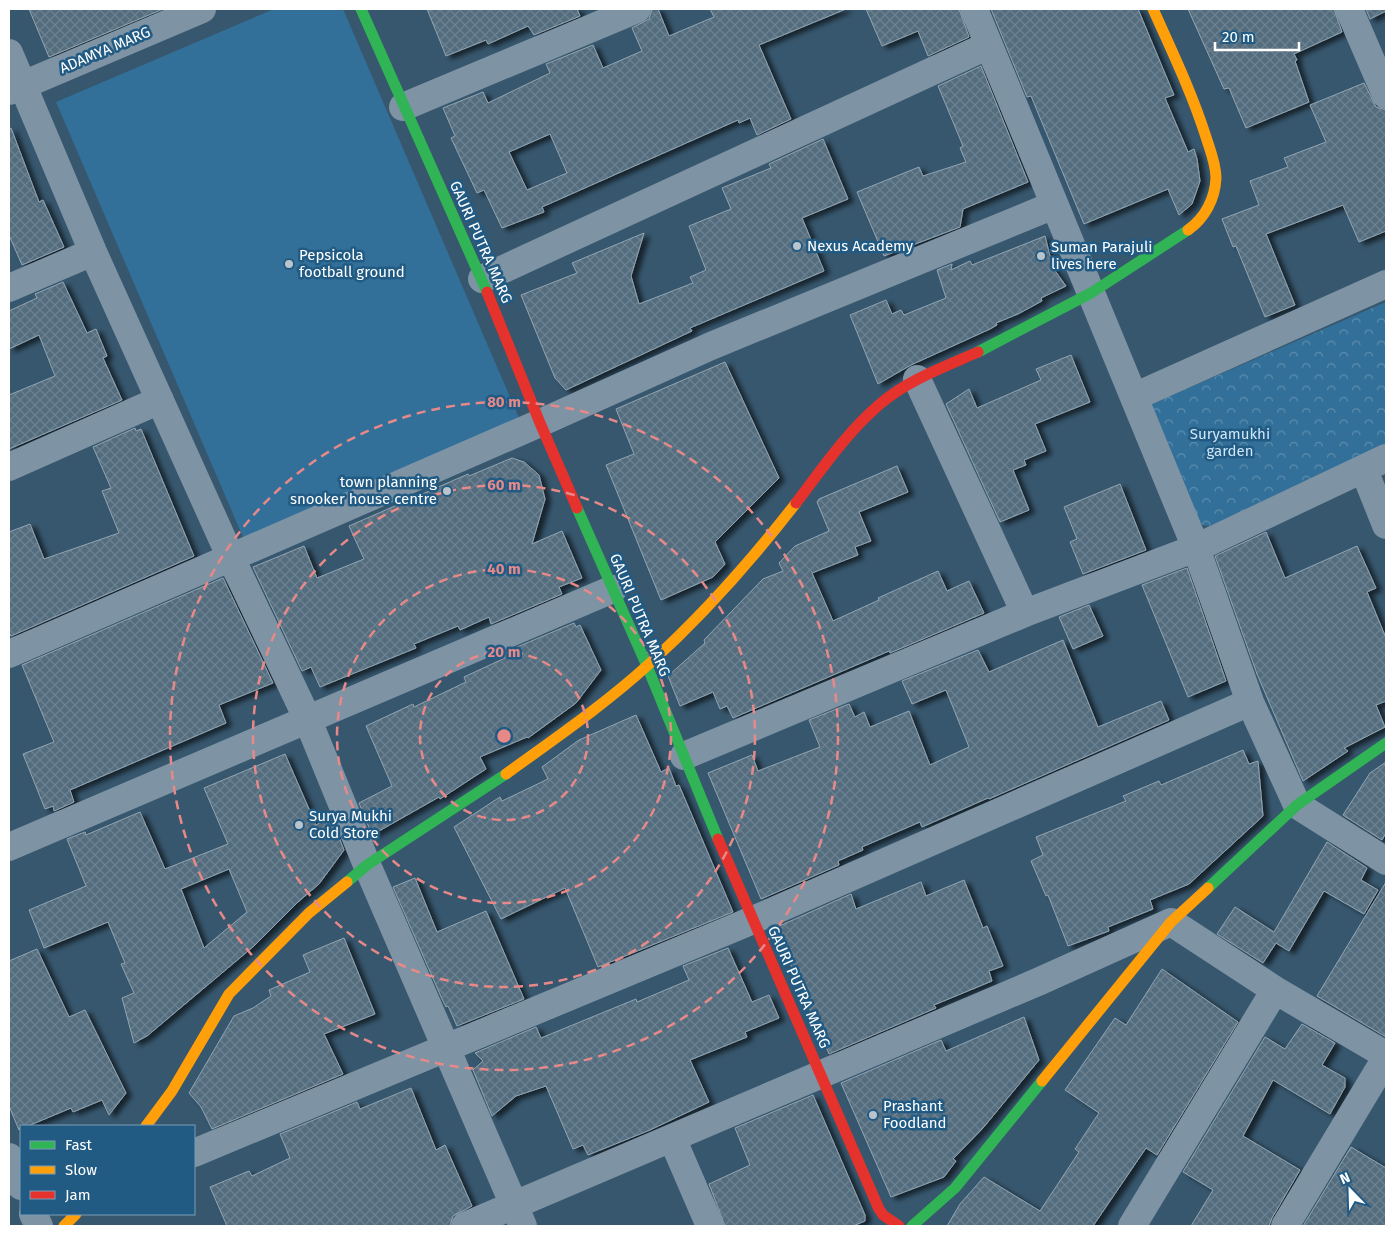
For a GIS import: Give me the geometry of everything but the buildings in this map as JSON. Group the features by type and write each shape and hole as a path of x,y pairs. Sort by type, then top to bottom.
{"street":[{"name":"ADAMYA MARG","path":"16,88 202,9"},
{"name":"GAURI PUTRA MARG","path":"361,9 403,107 482,279 540,423 647,666 753,920 879,1209 883,1215 899,1226"},
{"path":"403,107 637,9"},
{"path":"974,9 1196,548 1250,702 1297,805 1386,861"},
{"path":"147,1125 172,1091 229,994 309,913 367,865 489,786 576,723 647,666 705,610 768,540 854,429 881,403 917,379 997,343 1092,293 1198,223 1209,209 1216,176 1205,132 1192,96 1153,9"},
{"path":"1349,9 1386,95"},
{"path":"482,279 989,45"},
{"path":"9,53 16,88 93,252 231,558 307,718 367,865 519,1215"},
{"path":"9,654 540,423 711,346 1054,205"},
{"path":"9,288 93,252"},
{"path":"1134,397 1386,284"},
{"path":"917,379 1025,613"},
{"path":"9,466 160,400"},
{"path":"684,756 1025,613 1196,548 1375,464 1386,525"},
{"path":"9,846 613,589"},
{"path":"195,1153 753,920 1250,702"},
{"path":"912,1226 955,1188 1171,922 1297,805 1386,743"},
{"path":"1171,922 1275,990 1386,1057 1285,1226"},
{"path":"465,1226 519,1215 672,1138 1040,981 1171,922"},
{"path":"1132,1226 1275,990"},
{"path":"672,1138 710,1226"},
{"path":"9,1157 20,1184"},
{"path":"64,1226 75,1215"}],"green space":[{"name":"Pepsicola football ground","path":"274,9 343,9 522,425 246,544 56,102"},
{"name":"Suryamukhi garden","path":"1386,302 1386,446 1209,526 1191,523 1147,419 1152,404"}],"traffic: fast":[{"path":"361,9 487,292"},
{"path":"978,352 1091,293 1188,230"},
{"path":"577,508 647,666 718,839"},
{"path":"1208,888 1297,805 1386,743"},
{"path":"347,882 367,865 506,774"},
{"path":"912,1226 955,1188 1042,1081"}],"traffic: slow":[{"path":"1153,9 1194,104 1215,168 1216,178 1211,201 1204,214 1188,230"},
{"path":"506,774 614,694 648,665 688,627 725,587 796,503"},
{"path":"147,1125 172,1091 229,994 309,913 347,882"},
{"path":"1042,1081 1171,922 1208,888"},
{"path":"64,1226 75,1215"}],"traffic: jam":[{"path":"487,292 577,508"},
{"path":"796,503 846,439 880,404 914,381 978,352"},
{"path":"718,839 879,1209 883,1215 899,1226"}],"place":[{"name":"Nexus Academy","path":"797,246"},
{"name":"Suman Parajuli lives here","path":"1041,256"},
{"name":"Pepsicola football ground","path":"289,264"},
{"name":"town planning snooker house centre","path":"447,491"},
{"name":"Surya Mukhi Cold Store","path":"299,825"},
{"name":"Prashant Foodland","path":"873,1115"}]}
